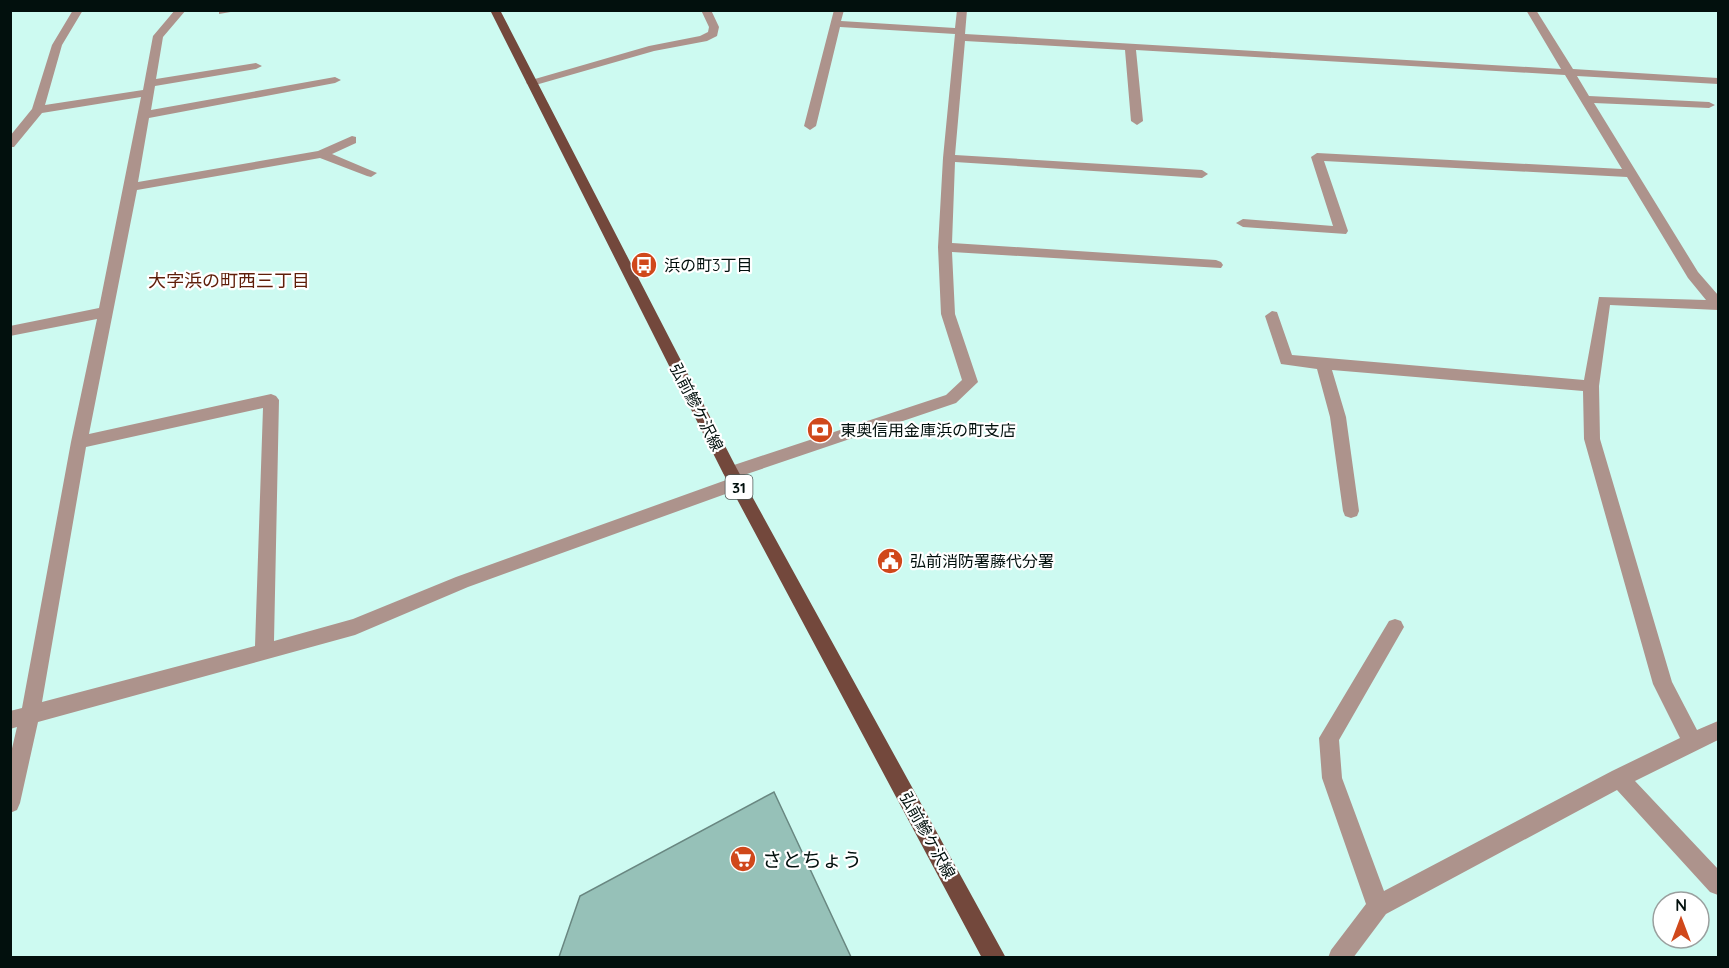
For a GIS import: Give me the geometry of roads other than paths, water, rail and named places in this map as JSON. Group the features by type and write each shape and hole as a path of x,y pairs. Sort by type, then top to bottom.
{"main road":[{"name":"弘前鰺ケ沢線","path":"495,10 734,478 994,957"}],"street":[{"path":"10,144 38,110 57,45 78,10"},
{"path":"10,803 30,715 79,442 145,116 158,36 182,10"},
{"path":"223,12 237,10"},
{"path":"532,83 653,48 703,39 713,34 714,27 706,10"},
{"path":"810,126 838,10"},
{"path":"10,720 355,627 462,582 734,478 951,399 970,382 948,314 945,247 962,10"},
{"path":"1531,10 1693,275 1719,304"},
{"path":"835,24 1130,49 1719,81"},
{"path":"1130,49 1136,85 1137,121"},
{"path":"38,110 256,66"},
{"path":"145,116 335,80"},
{"path":"1586,99 1708,105"},
{"path":"131,187 321,154 352,141"},
{"path":"321,154 371,172"},
{"path":"1243,223 1341,231 1317,157 1631,173"},
{"path":"950,158 1202,174"},
{"path":"945,247 1216,265"},
{"path":"1692,741 1663,684 1592,439 1591,386 1604,300 1719,304"},
{"path":"10,331 105,312"},
{"path":"1272,316 1286,360 1591,386"},
{"path":"1323,364 1338,417 1351,511"},
{"path":"79,442 271,400 264,652"},
{"path":"1378,906 1332,778 1329,738 1395,627"},
{"path":"1339,957 1378,906 1619,778 1719,730"},
{"path":"1619,778 1719,884"}],"place":[{"name":"浜の町3丁目","path":"644,265"},
{"name":"東奥信用金庫浜の町支店","path":"820,430"},
{"name":"弘前消防署藤代分署","path":"890,561"},
{"name":"さとちょう","path":"743,859"}],"district":[{"name":"大字浜の町西三丁目","path":"229,280"}]}
